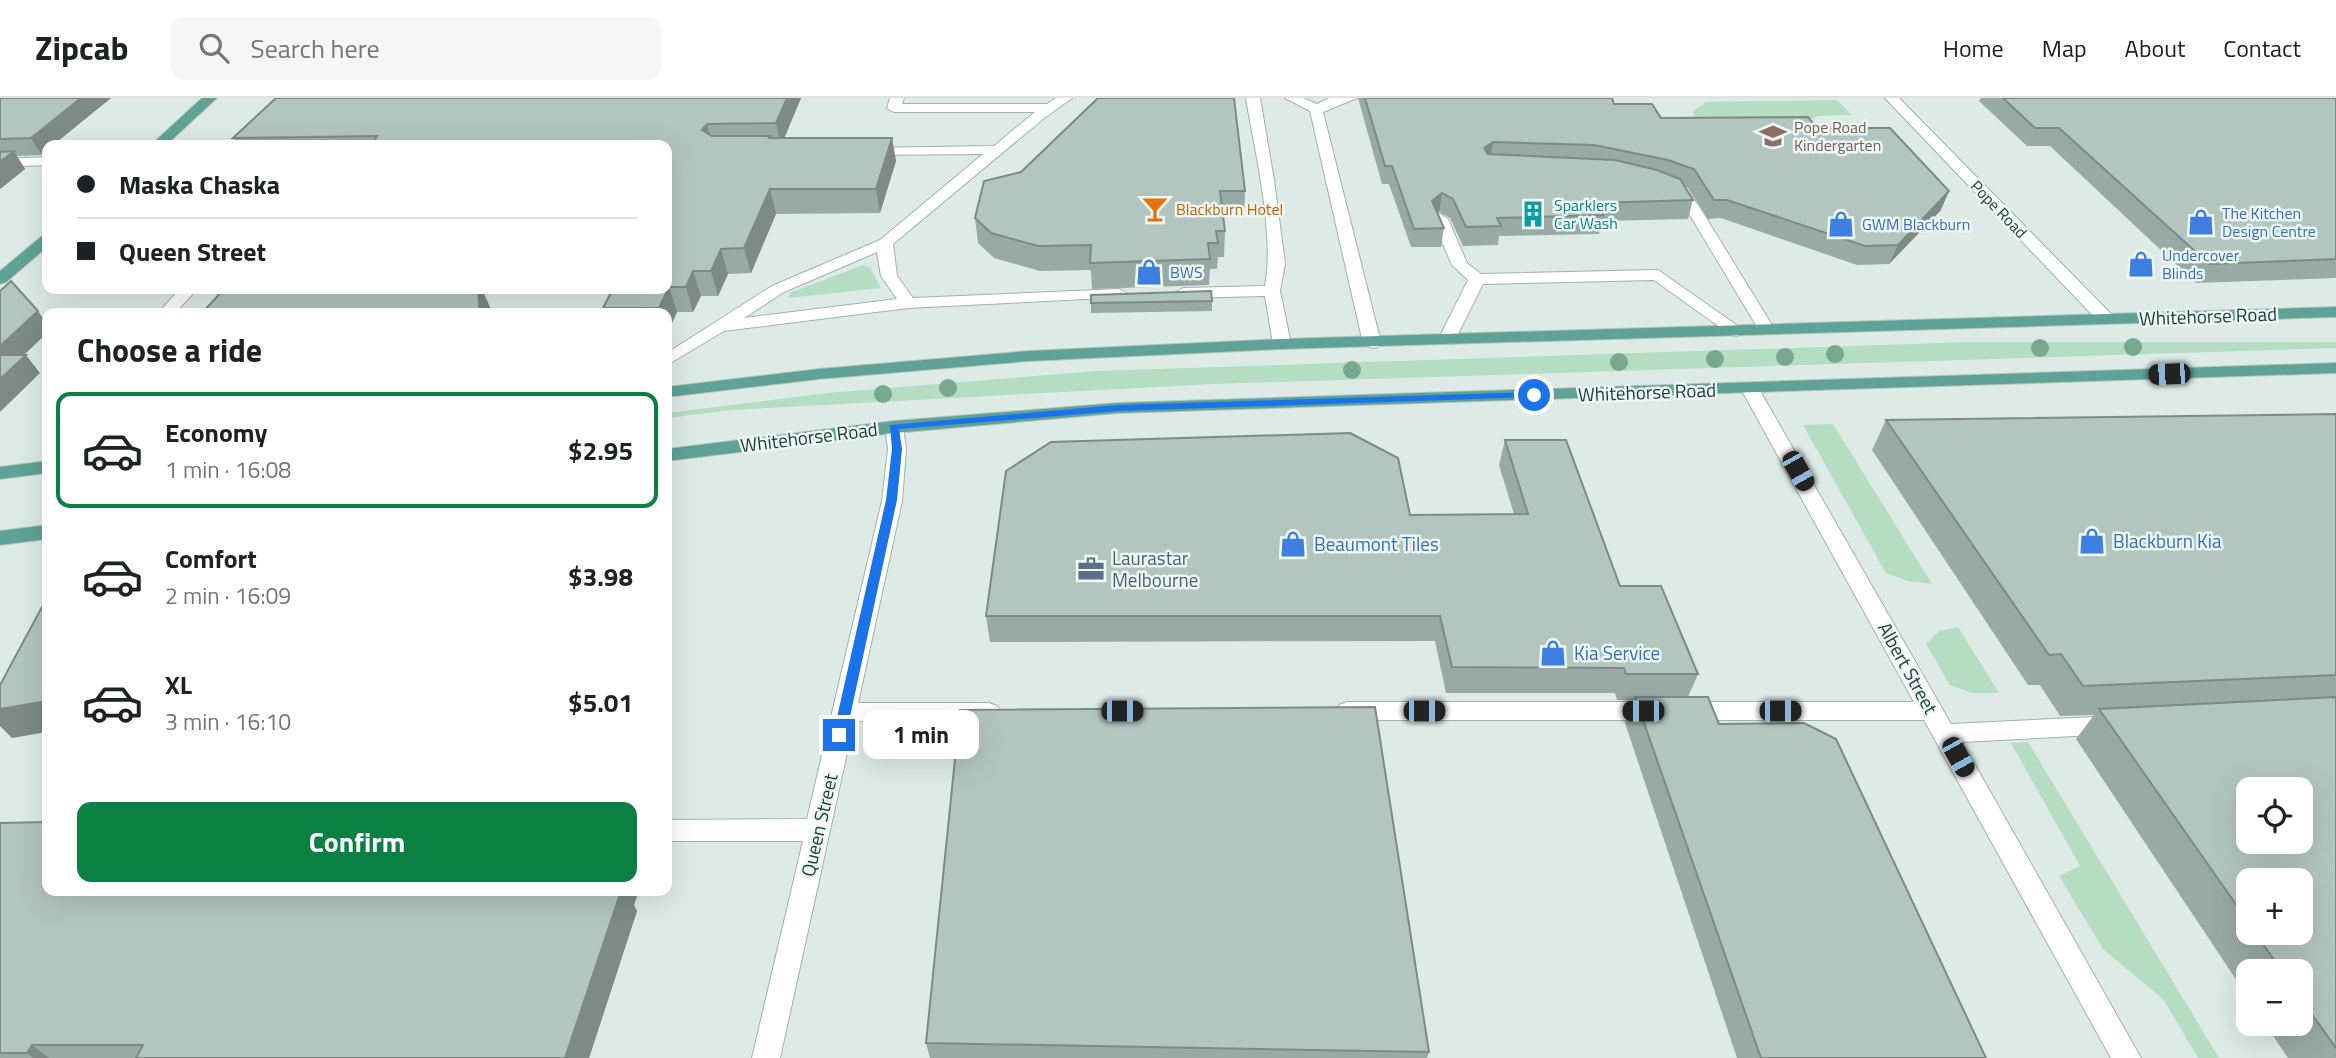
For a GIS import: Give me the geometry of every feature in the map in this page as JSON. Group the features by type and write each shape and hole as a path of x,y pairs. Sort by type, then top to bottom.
{"main road":[{"path":"164,140 210,98"},
{"path":"0,279 42,243"},
{"name":"Whitehorse Road","path":"672,391 933,363 1042,355 1282,344 2336,312"},
{"name":"Whitehorse Road","path":"672,454 894,427 1118,408 2336,368"},
{"path":"0,473 42,468"},
{"path":"0,538 42,533"}],"street":[{"path":"897,98 894,108 1050,108"},
{"path":"672,357 778,289 885,243 1065,98"},
{"path":"1253,98 1267,180 1277,264 1272,290 1282,344"},
{"path":"1292,98 1318,109"},
{"path":"1350,98 1336,99 1316,112 1372,343"},
{"name":"Pope Road","path":"1892,98 2106,319"},
{"path":"858,152 998,150"},
{"path":"0,163 42,161"},
{"path":"1661,183 1681,192 1767,330"},
{"path":"1440,219 1460,265 1477,279 1657,275 1737,331"},
{"path":"885,243 884,264 888,278 908,303"},
{"path":"1447,340 1477,279"},
{"path":"1165,293 1272,290"},
{"path":"171,308 184,294"},
{"path":"722,326 908,303 1138,294"},
{"name":"Albert Street","path":"1750,388 2127,1058"},
{"name":"Queen Street","path":"766,1058 892,500 897,449 894,427"},
{"path":"1320,711 1932,711"},
{"path":"845,712 1014,712"},
{"path":"1945,734 2141,724"},
{"path":"672,830 818,830"}],"green space":[{"path":"1837,100 1852,115 1817,116 1789,132 1695,120 1693,111 1706,102"},
{"path":"863,265 870,268 881,288 788,298 790,293"},
{"path":"1971,342 2336,342 2336,348 1212,384 731,410 672,417 672,412 827,393 1097,371"},
{"path":"1833,424 1932,584 1908,581 1886,573 1803,425"},
{"path":"1958,627 1999,693 1972,693 1950,685 1926,644 1939,631"},
{"path":"2028,742 2219,1058 2198,1058 2164,1000 2103,949 2059,876 2080,866 2011,743"}],"building":[{"path":"0,98 81,98 31,138 0,139"},
{"path":"276,98 787,98 776,123 707,124 702,130 712,136 892,138 876,189 770,189 744,248 721,249 711,271 693,271 686,287 672,287 672,140 374,140 377,136 233,138"},
{"path":"1098,98 1234,98 1245,191 1220,191 1225,231 1216,231 1218,243 1208,243 1210,259 1090,263 1091,245 1038,246 991,233 975,218 984,181 1021,172"},
{"path":"1365,98 1612,98 1614,104 1652,104 1661,118 1808,117 1817,128 1890,128 1949,191 1898,245 1865,246 1727,200 1714,200 1694,169 1668,160 1594,145 1493,142 1484,148 1488,154 1615,160 1657,170 1680,179 1693,200 1596,203 1603,215 1497,218 1501,226 1466,227 1453,199 1442,193 1432,201 1444,228 1414,229 1392,166 1385,166"},
{"path":"2003,98 2336,98 2336,259 2209,264 2059,128 2035,128"},
{"path":"14,151 0,162 0,152"},
{"path":"11,281 38,311 0,346 0,291"},
{"path":"1211,291 1212,301 1091,303 1091,295"},
{"path":"219,294 478,294 480,308 207,308"},
{"path":"610,294 666,294 659,308 603,308"},
{"path":"0,355 26,355 0,379"},
{"name":"Blackburn Kia","path":"2336,414 2336,675 2083,686 2061,654 2049,655 1886,420"},
{"path":"1350,433 1398,458 1410,515 1528,514 1505,440 1566,440 1620,586 1661,586 1698,674 1626,674 1624,668 1452,667 1440,616 986,616 1006,471 1051,442"},
{"path":"42,607 42,702 0,709 0,685"},
{"path":"1635,697 1708,697 1719,724 1804,723 1836,739 1986,1058 1761,1058"},
{"path":"2336,697 2336,1048 2313,1016 2313,959 2273,959 2264,945 2313,945 2313,868 2236,868 2236,904 2099,709"},
{"path":"1375,707 1429,1052 926,1043 960,710"},
{"path":"42,822 42,896 619,896 565,1058 136,1058 143,1045 32,1045 27,1053 0,1053 0,823"}],"place":[{"name":"Pope Road Kindergarten","path":"1773,136"},
{"name":"Blackburn Hotel","path":"1155,209"},
{"name":"Sparklers Car Wash","path":"1533,214"},
{"name":"The Kitchen Design Centre","path":"2201,222"},
{"name":"GWM Blackburn","path":"1841,224"},
{"name":"Undercover Blinds","path":"2141,264"},
{"name":"BWS","path":"1149,272"},
{"name":"Blackburn Kia","path":"2092,541"},
{"name":"Beaumont Tiles","path":"1293,544"},
{"name":"Laurastar Melbourne","path":"1091,569"},
{"name":"Kia Service","path":"1553,653"}],"route":[{"path":"839,735 892,500 897,449 894,427 1118,408 1534,395"}]}
